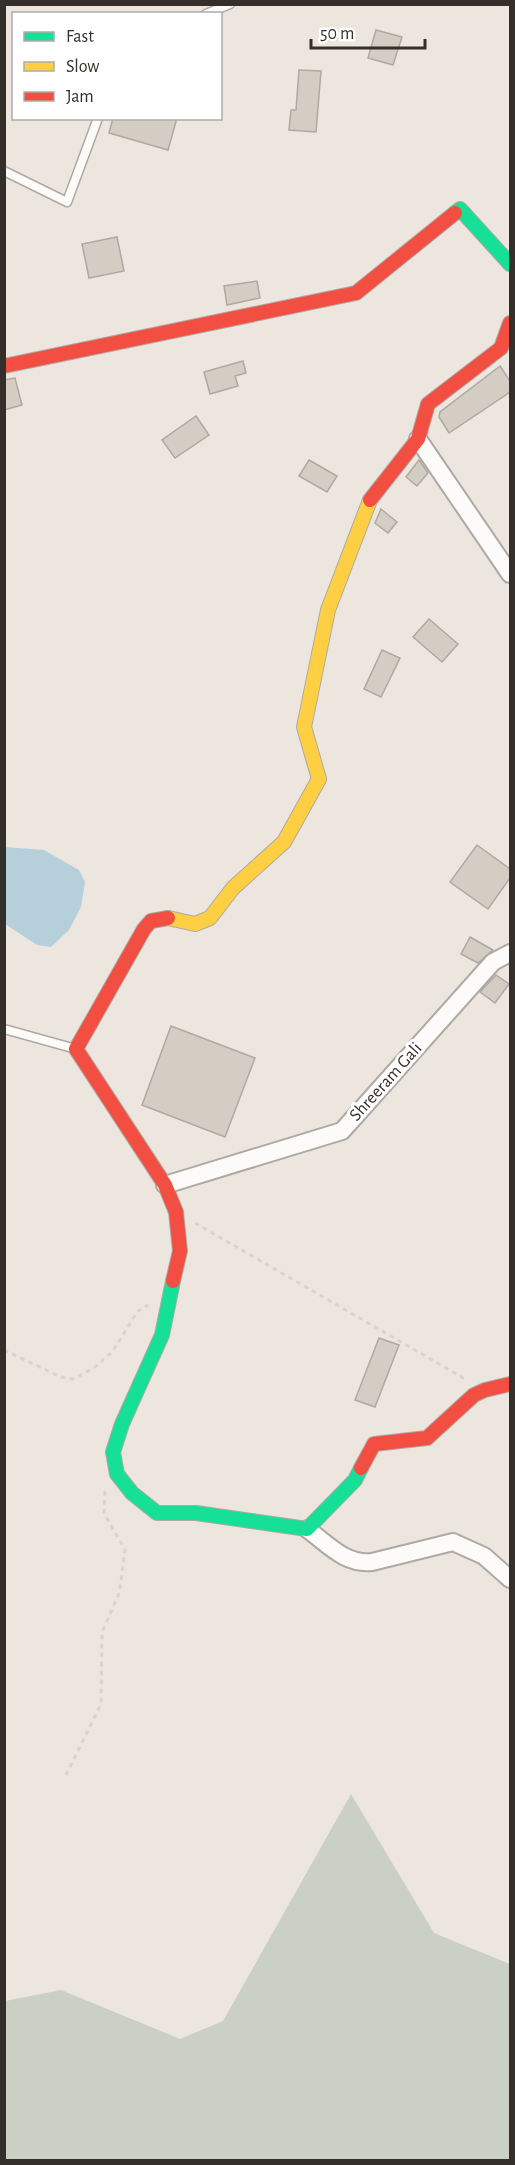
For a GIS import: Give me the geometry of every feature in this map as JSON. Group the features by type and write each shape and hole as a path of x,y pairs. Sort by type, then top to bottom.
{"street":[{"path":"4,366 356,293 460,209 510,264"},
{"path":"510,323 501,348 428,404 418,439 367,504 328,610 304,727 318,779 284,842 232,888 210,918 195,924 165,917 151,921 144,929 76,1049 165,1185 176,1212 180,1251 162,1335 122,1424 112,1452 117,1474 132,1493 157,1513 196,1514 307,1529 348,1560 359,1564 453,1542 484,1556 510,1579"},
{"path":"418,439 510,574"},
{"name":"Shreeram Gali","path":"165,1185 342,1131 493,962 510,954"},
{"path":"307,1529 355,1480 374,1444 427,1438 474,1395 510,1384"}],"lane":[{"path":"211,12 230,4"},
{"path":"4,171 67,202 97,120"},
{"path":"4,1029 76,1049"}],"path":[{"path":"176,1212 485,1390"},
{"path":"4,1350 61,1377 73,1378 94,1368 113,1351 137,1312 172,1289"},
{"path":"66,1775 101,1704 102,1632 118,1596 125,1550 104,1513 105,1490 110,1480 117,1474"}],"shaded area":[{"path":"351,1794 434,1933 510,1964 510,2160 5,2160 5,2001 61,1990 180,2039 223,2021"}],"water":[{"path":"5,847 44,850 79,870 85,882 81,907 69,930 51,947 37,945 5,924"}],"building":[{"path":"376,30 402,37 393,65 368,58"},
{"path":"299,70 321,71 316,132 289,130 291,110 296,110"},
{"path":"112,120 176,120 168,150 109,133"},
{"path":"117,237 124,271 89,278 82,244"},
{"path":"257,281 260,298 227,305 224,286"},
{"path":"243,361 246,373 235,376 238,386 210,394 204,372"},
{"path":"500,366 510,381 510,392 449,433 439,417 440,412"},
{"path":"15,378 22,405 4,410 4,380"},
{"path":"196,416 209,435 175,458 162,440"},
{"path":"309,460 337,476 327,492 299,476"},
{"path":"419,460 428,473 417,486 406,477"},
{"path":"381,509 397,522 388,533 375,523"},
{"path":"429,619 458,644 442,662 413,637"},
{"path":"382,650 400,658 381,697 364,689"},
{"path":"477,845 510,869 510,878 488,909 450,882"},
{"path":"470,937 493,950 478,963 461,954"},
{"path":"496,975 509,984 495,1003 480,992"},
{"path":"171,1026 255,1058 225,1137 142,1105"},
{"path":"379,1338 399,1345 375,1407 355,1400"}],"traffic: fast":[{"path":"455,213 460,209 510,264"},
{"path":"173,1281 162,1335 122,1424 113,1452 117,1474 132,1493 157,1513 196,1513 307,1529 355,1480 361,1468"}],"traffic: slow":[{"path":"168,918 195,924 210,918 233,888 284,842 319,779 304,727 328,610 370,500"}],"traffic: jam":[{"path":"4,366 356,293 455,213"},
{"path":"370,500 418,439 428,404 501,348 510,323"},
{"path":"168,918 151,921 144,929 76,1049 165,1185 176,1212 180,1251 173,1281"},
{"path":"361,1468 374,1444 427,1438 474,1395 510,1384"}]}
